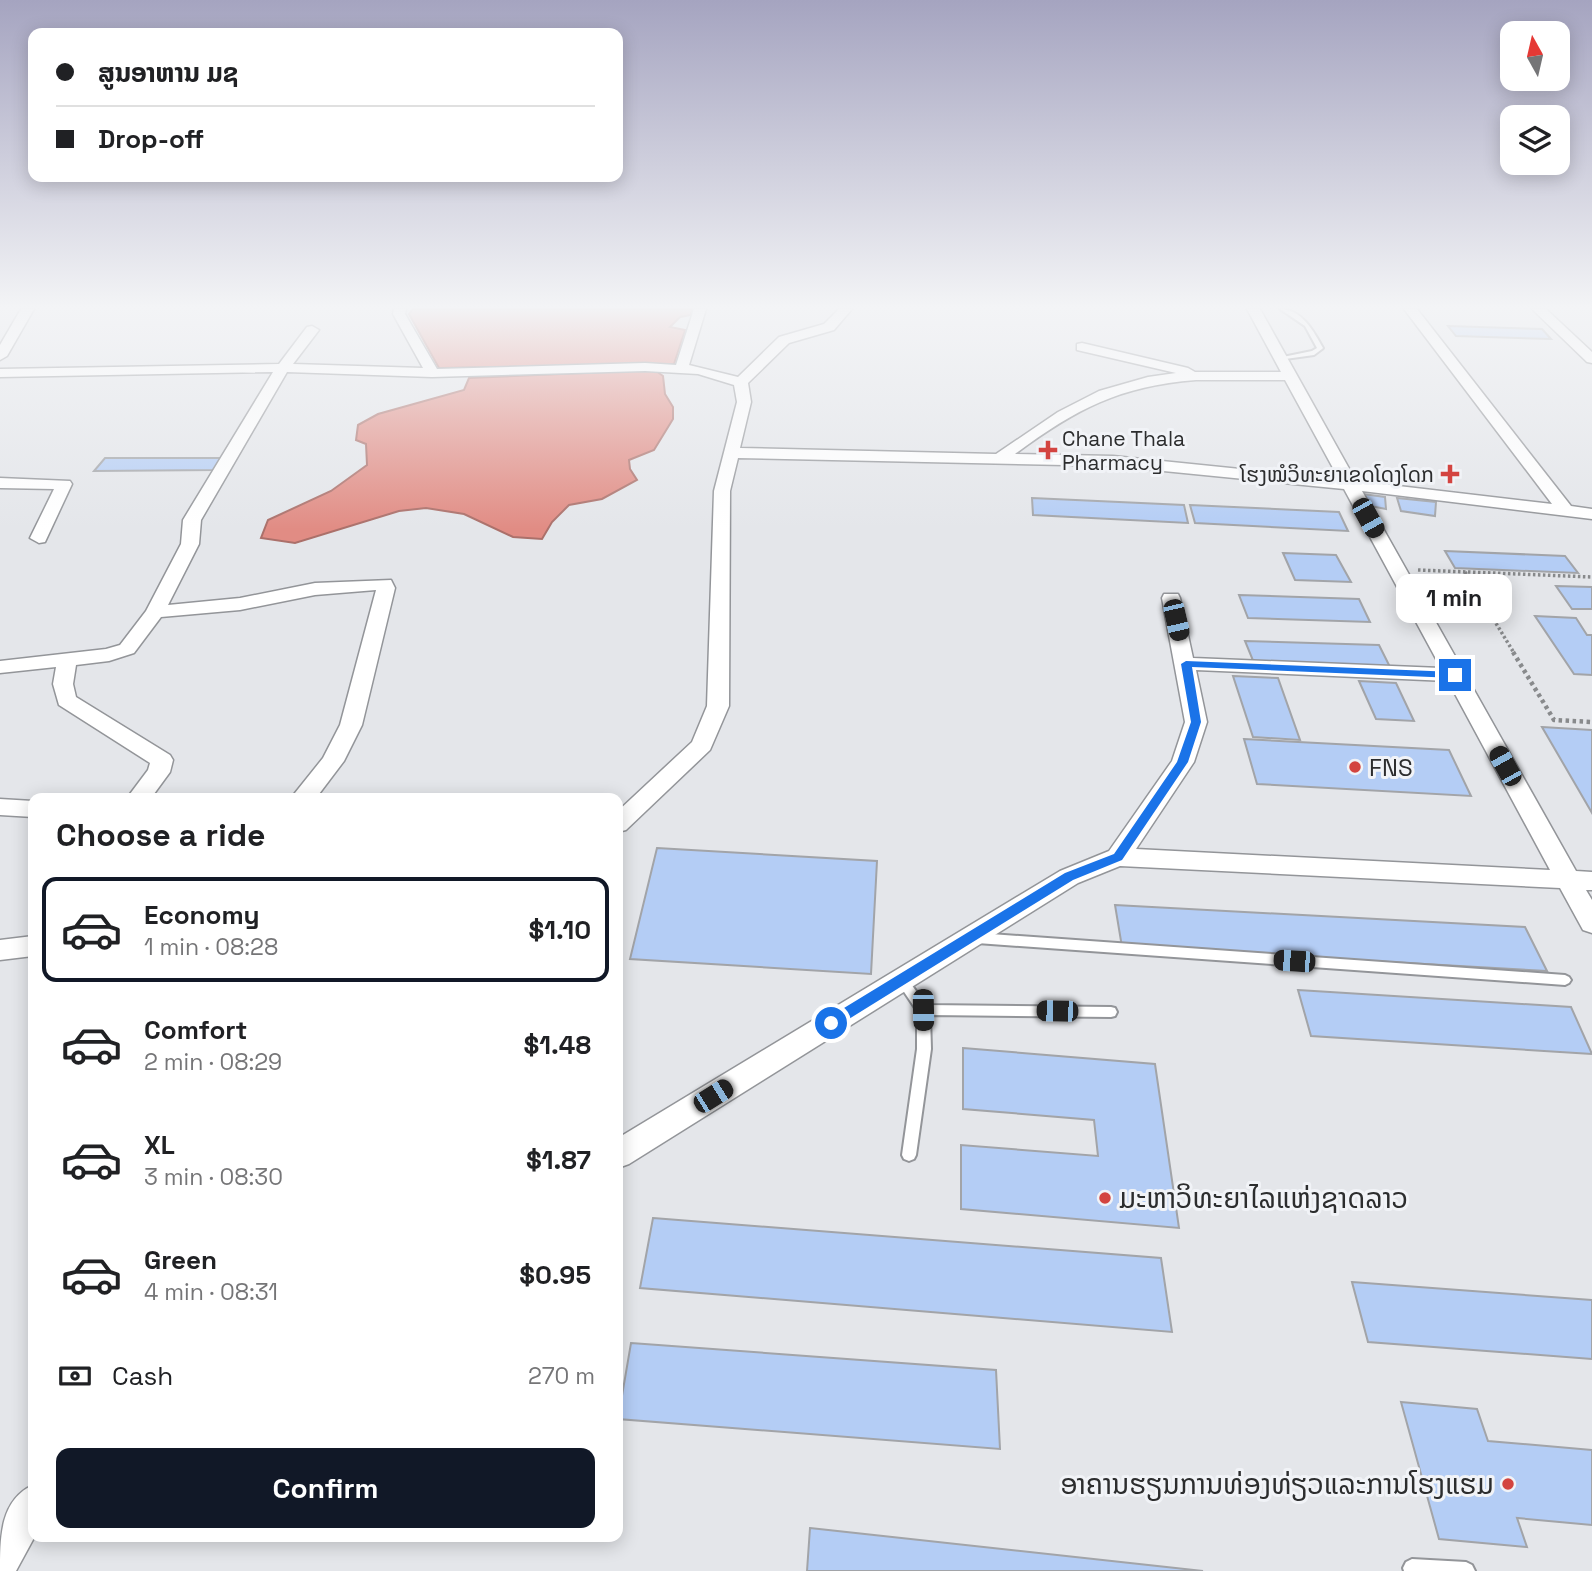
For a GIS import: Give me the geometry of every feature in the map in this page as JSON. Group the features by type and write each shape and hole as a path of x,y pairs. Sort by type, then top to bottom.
{"street":[{"path":"0,667 108,655 127,649 155,612 190,544 192,520 274,382"},
{"path":"623,819 702,745 718,706 722,491 744,402 741,382"},
{"path":"1000,458 1038,429 1106,393 1153,382"},
{"path":"1293,382 1455,675 1580,880 1592,923"},
{"path":"1467,382 1566,511"},
{"path":"733,453 1113,461 1350,485 1592,514"},
{"path":"0,483 64,484 39,538"},
{"path":"155,612 240,604 314,589 384,584 386,588 351,725 333,761 307,793"},
{"path":"1118,857 1183,762 1196,722 1171,598"},
{"path":"66,659 63,684 66,700 162,760 162,766 143,793"},
{"path":"1186,664 1455,675"},
{"path":"0,807 28,810"},
{"path":"623,1151 1069,877 1118,857 1580,880"},
{"path":"0,950 28,947"},
{"path":"0,1560 28,1512"}],"lane":[{"path":"970,937 1565,980"},
{"path":"902,979 923,1010 924,1049 909,1155"},
{"path":"923,1010 1111,1012"},
{"path":"1412,1568 1466,1571"}],"path":[{"path":"1396,569 1592,577"},
{"path":"1465,572 1554,720 1592,722"}],"shaded area":[{"path":"467,382 664,382 665,394 673,407 673,419 654,450 629,460 630,469 637,480 602,499 569,505 552,522 542,539 513,537 464,514 426,508 399,511 295,543 261,538 268,520 331,491 367,465 366,444 356,440 358,425 378,414 464,390"}],"building":[{"path":"105,458 226,458 217,470 94,471"},
{"path":"1363,494 1385,497 1386,509 1365,505"},
{"path":"1032,498 1184,505 1188,523 1033,515"},
{"path":"1397,498 1436,502 1435,516 1401,511"},
{"path":"1190,505 1339,512 1348,531 1195,523"},
{"path":"1445,551 1565,556 1578,573 1455,568"},
{"path":"1283,553 1336,555 1351,582 1295,580"},
{"path":"1556,586 1592,587 1592,609 1572,609"},
{"path":"1239,595 1359,599 1370,622 1248,618"},
{"path":"1535,616 1576,618 1587,635 1592,635 1592,675 1574,674"},
{"path":"1245,641 1379,645 1390,667 1254,663"},
{"path":"1233,676 1278,678 1300,740 1253,737"},
{"path":"1359,681 1396,683 1414,721 1376,719"},
{"path":"1542,727 1592,730 1592,813"},
{"name":"FNS","path":"1244,739 1449,750 1471,796 1257,784"},
{"path":"657,848 877,861 871,974 630,959"},
{"path":"1115,905 1525,927 1547,971 1122,947"},
{"path":"1298,990 1571,1007 1592,1054 1311,1036"},
{"path":"963,1048 1155,1064 1179,1228 961,1209 961,1145 1098,1156 1094,1120 963,1109"},
{"path":"653,1218 1161,1258 1172,1332 640,1288"},
{"path":"1352,1282 1592,1300 1592,1359 1368,1342"},
{"path":"631,1343 996,1370 1000,1449 623,1419 623,1390"},
{"name":"ອາຄານຮຽນການທ່ອງທ່ຽວແລະການໂຮງແຮມ","path":"1401,1402 1477,1409 1488,1441 1592,1450 1592,1525 1517,1518 1527,1547 1439,1539"},
{"path":"810,1528 1203,1571 807,1571"}],"place":[{"name":"Chane Thala Pharmacy","path":"1048,450"},
{"name":"ໂຮງໝໍວິທະຍາເຂດໂດງໂດກ","path":"1450,474"},
{"name":"FNS","path":"1355,767"},
{"name":"ມະຫາວິທະຍາໄລແຫ່ງຊາດລາວ","path":"1105,1198"},
{"name":"ອາຄານຮຽນການທ່ອງທ່ຽວແລະການໂຮງແຮມ","path":"1508,1484"}],"route":[{"path":"831,1023 1069,877 1118,857 1183,762 1196,722 1186,664 1455,675"}]}
